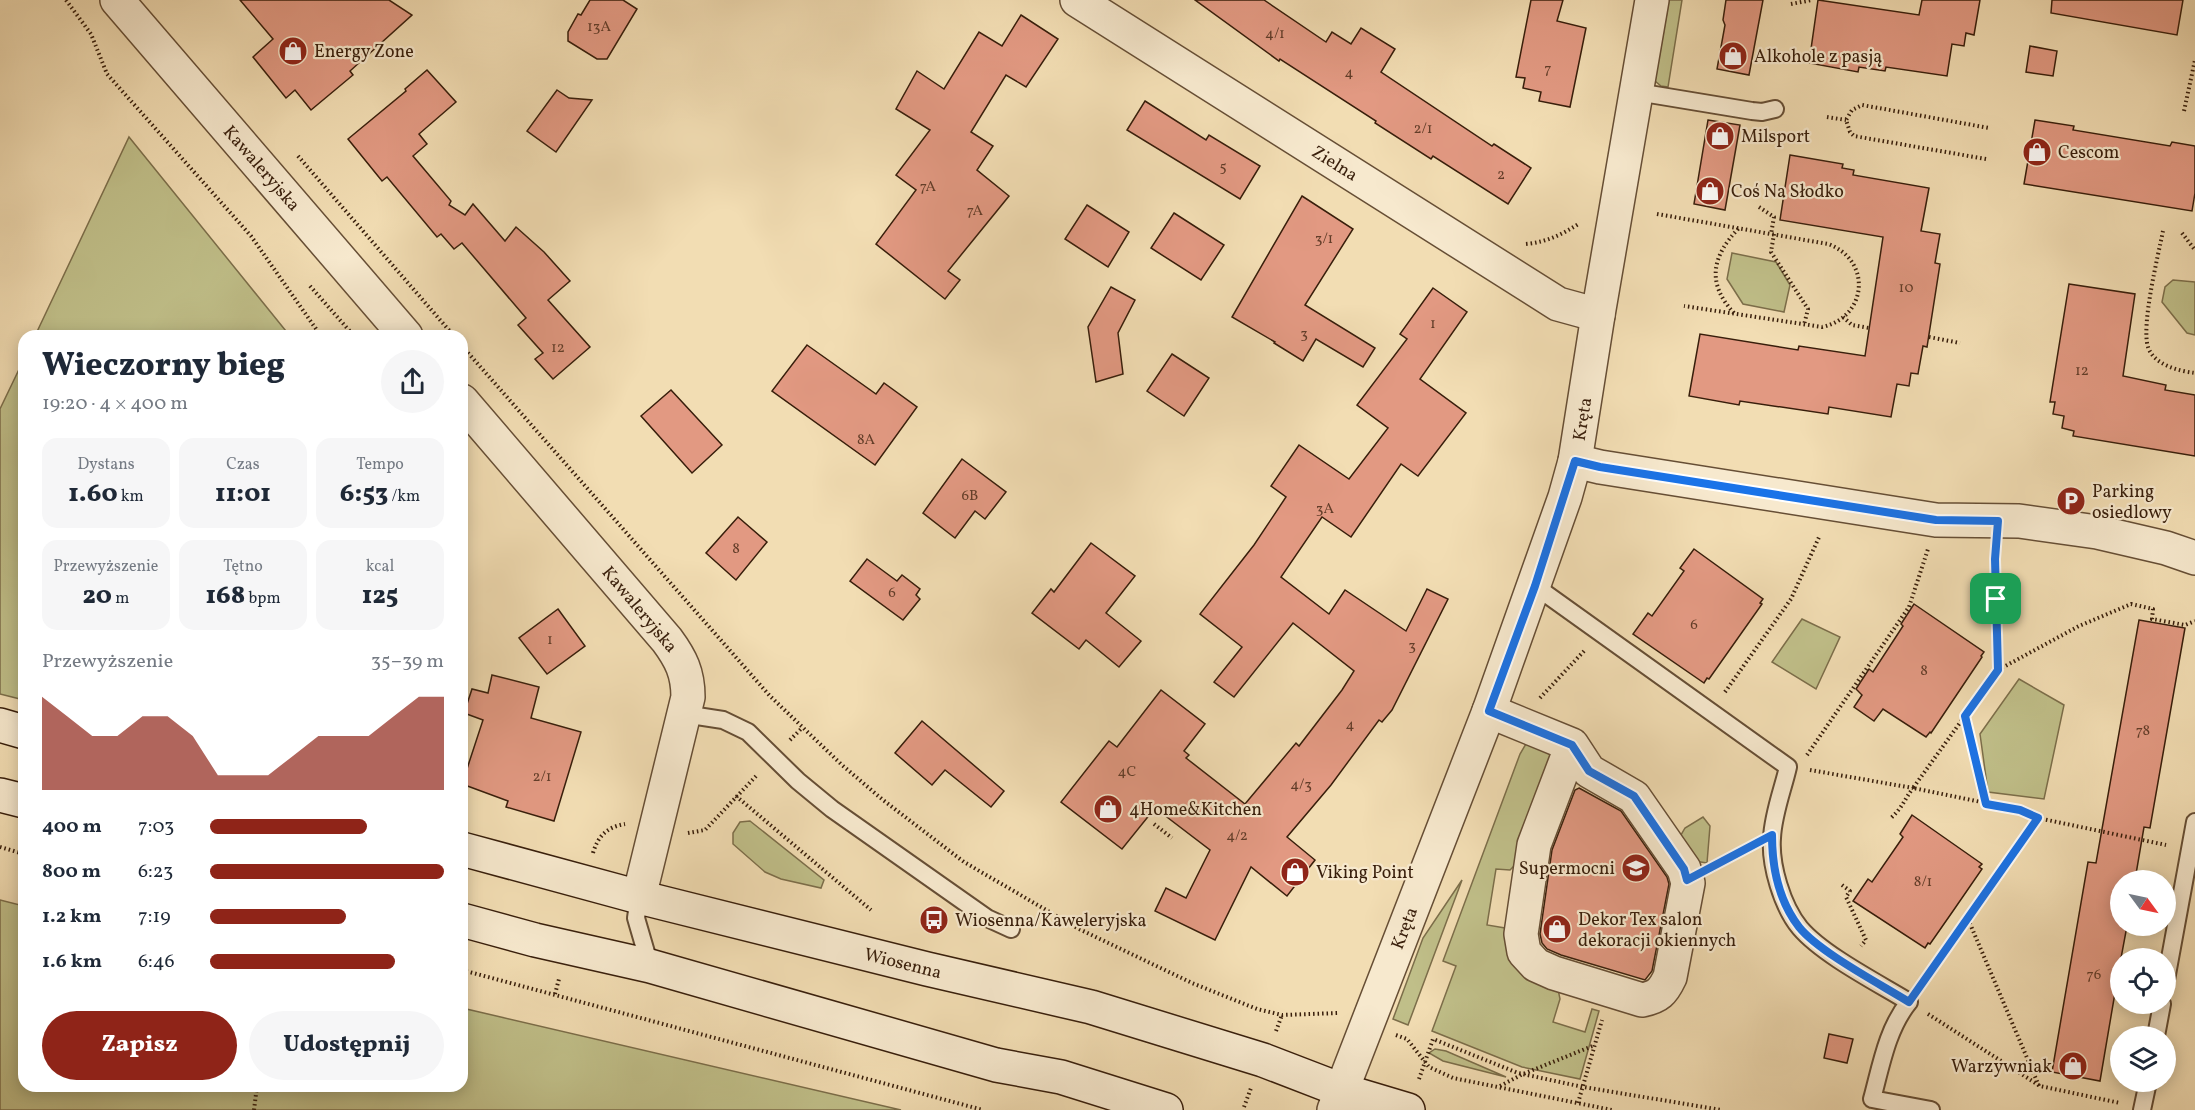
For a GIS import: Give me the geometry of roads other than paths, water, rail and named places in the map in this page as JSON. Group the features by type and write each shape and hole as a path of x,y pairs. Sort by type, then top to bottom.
{"street":[{"name":"Kawaleryjska","path":"117,0 401,330"},
{"name":"Zielna","path":"1077,0 1558,304 1598,315"},
{"name":"Kręta","path":"1337,1100 1489,711 1535,586 1575,461 1652,0"},
{"name":"Kawaleryjska","path":"468,408 679,656 686,670 688,697 639,897"},
{"path":"1575,461 1600,467 1936,520 2019,522 2097,532 2166,548 2195,558"},
{"path":"1489,711 1572,745 1589,771 1634,796 1684,869 1687,880 1670,977 1664,990 1655,998 1642,1000 1554,973 1536,965 1524,952 1521,934 1534,845 1572,745"},
{"path":"0,725 18,730"},
{"path":"0,795 18,800"},
{"name":"Wiosenna","path":"468,851 639,897 927,969 1091,1007 1263,1060 1337,1100 1408,1110"},
{"path":"468,922 535,940 650,966 996,1065 1061,1077 1166,1110"}],"lane":[{"path":"1636,92 1752,111 1775,109"},
{"path":"1535,586 1788,767 1772,835 1772,859 1777,881 1799,927 1820,946 1909,1002 1899,1014 1887,1045 1872,1099 1931,1110"},
{"path":"684,714 734,724 748,732 798,781 832,809 987,918 1011,929"},
{"path":"2172,948 2195,822"},
{"path":"639,897 636,918 650,966"},
{"path":"2143,1109 2146,1092"}],"place":[{"name":"Energy Zone","path":"293,51"},
{"name":"Alkohole z pasją","path":"1733,56"},
{"name":"Milsport","path":"1720,136"},
{"name":"Cescom","path":"2037,152"},
{"name":"Coś Na Słodko","path":"1710,191"},
{"name":"Parking osiedlowy","path":"2071,501"},
{"name":"4Home&Kitchen","path":"1108,809"},
{"name":"Supermocni","path":"1636,868"},
{"name":"Viking Point","path":"1295,872"},
{"name":"Wiosenna/Kaweleryjska","path":"934,920"},
{"name":"Dekor Tex salon dekoracji okiennych","path":"1557,929"},
{"name":"Warzywniak","path":"2073,1066"}]}
